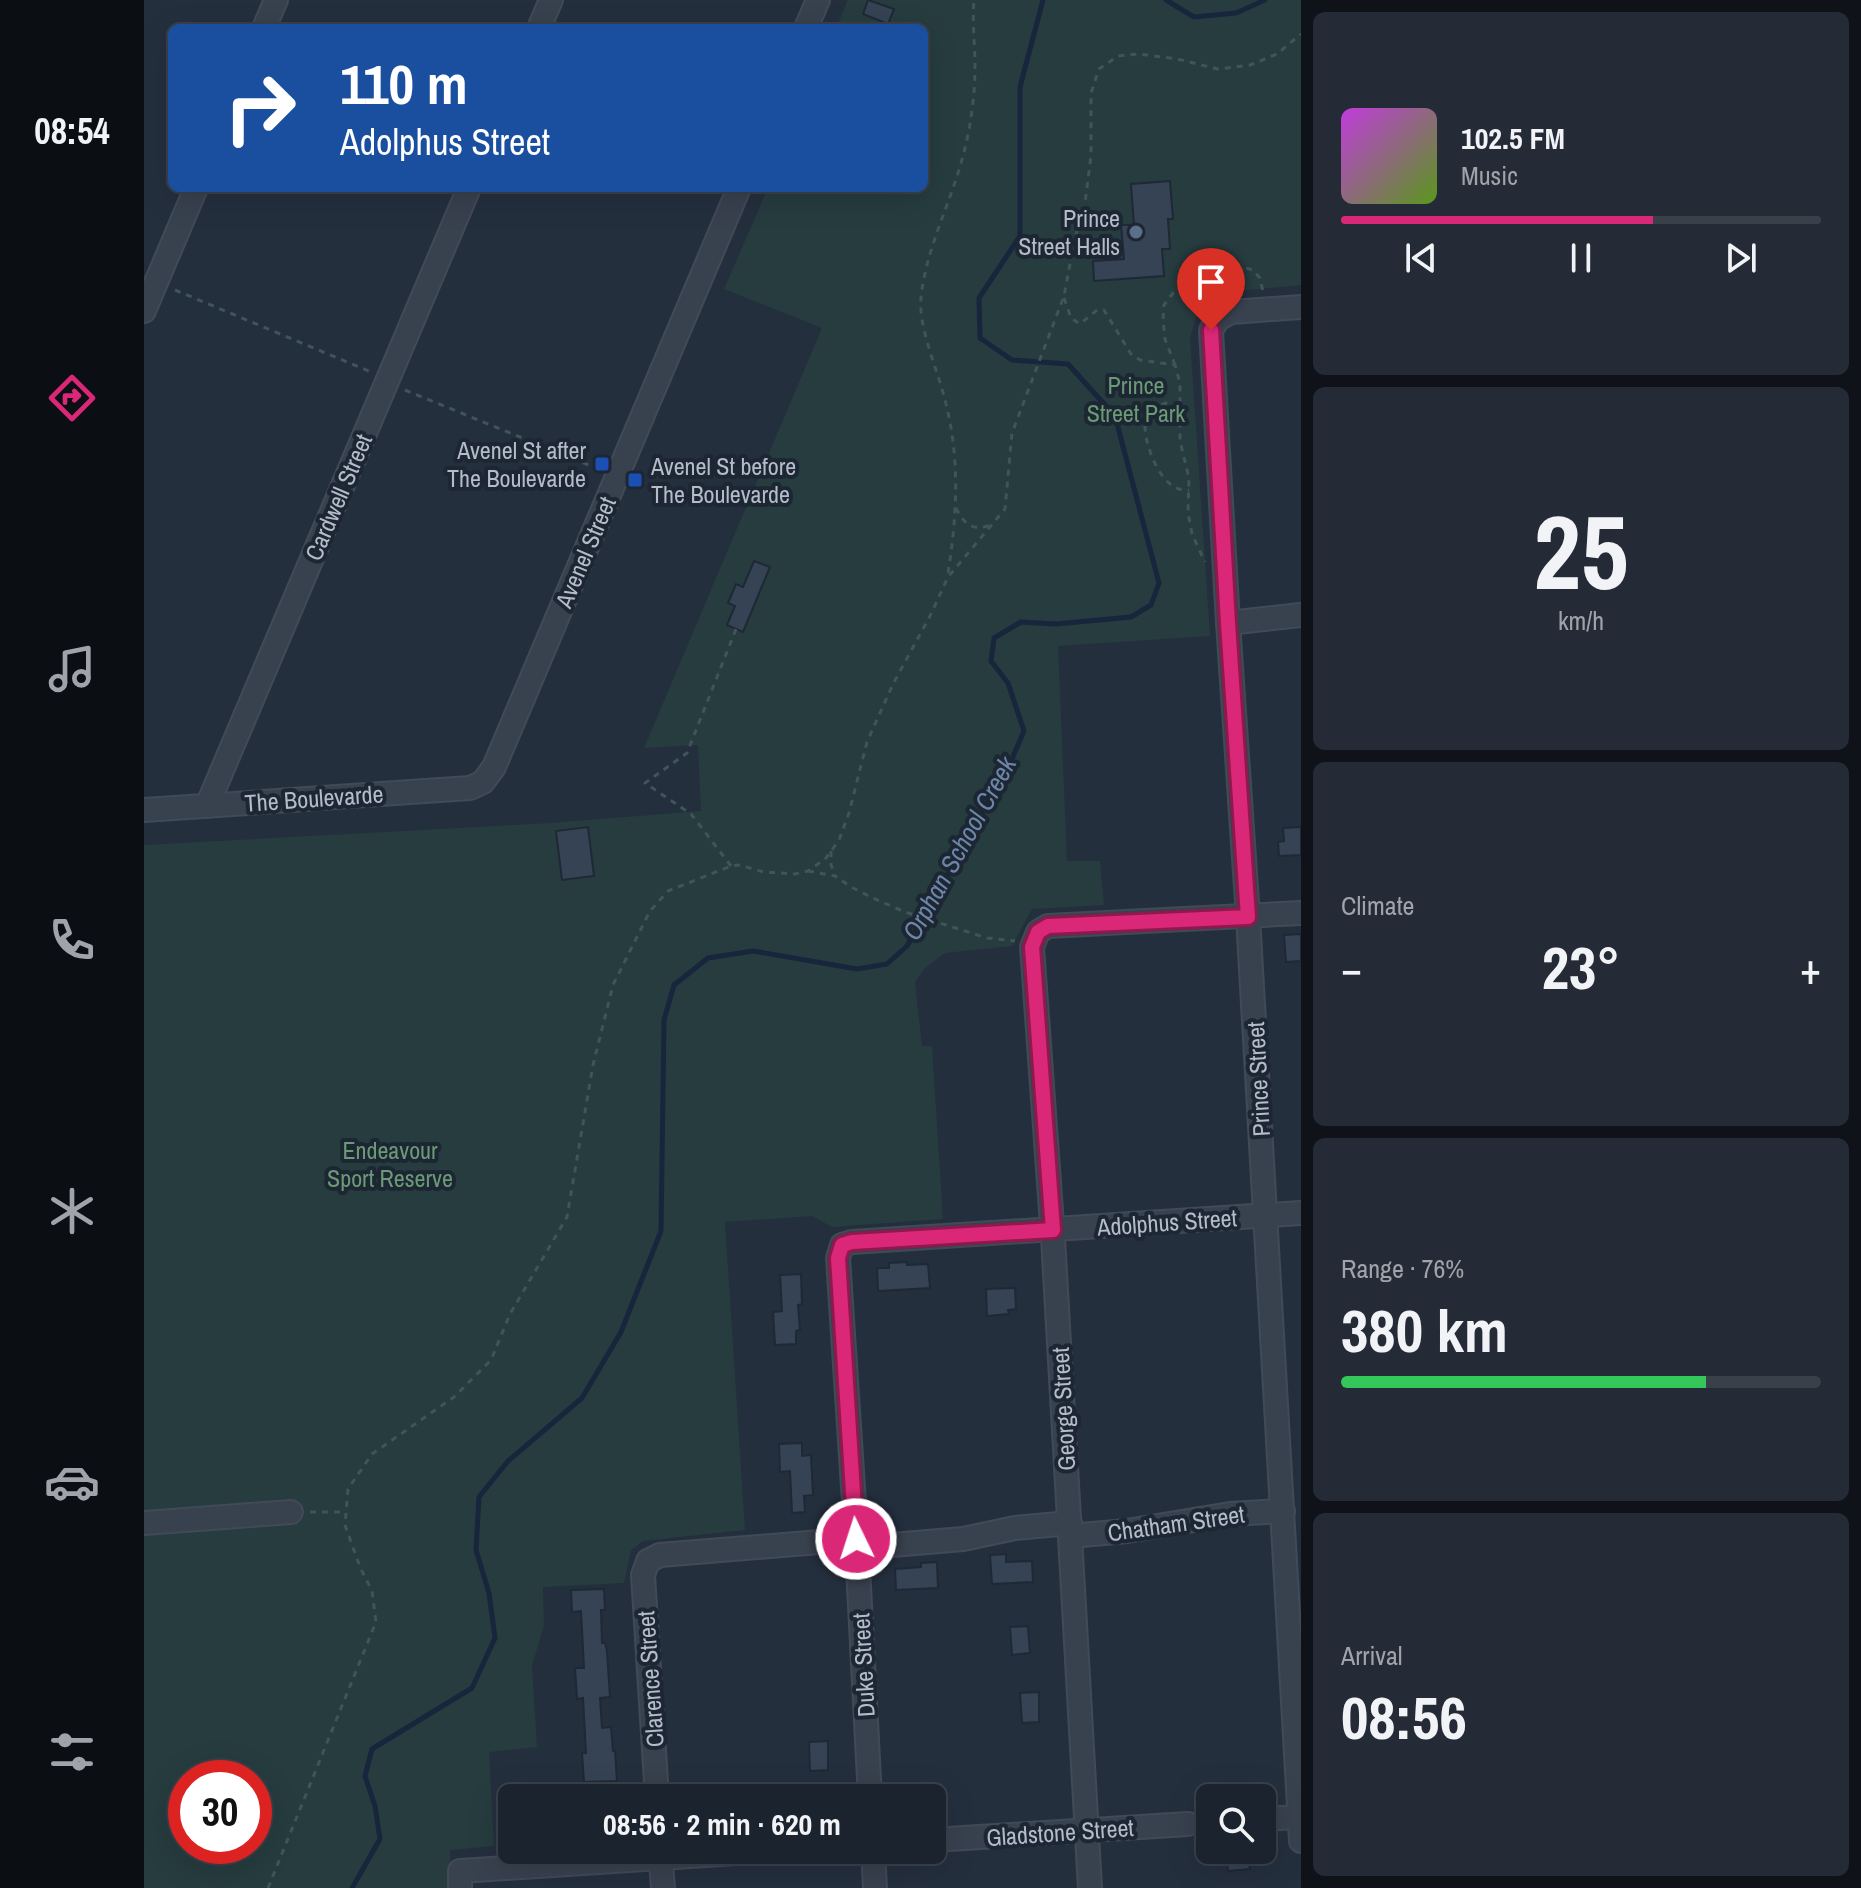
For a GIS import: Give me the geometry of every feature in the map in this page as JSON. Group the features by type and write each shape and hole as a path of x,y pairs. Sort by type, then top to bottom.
{"street":[{"path":"266,24 276,0"},
{"path":"541,24 551,0"},
{"path":"808,24 818,0"},
{"path":"144,311 194,192"},
{"name":"Cardwell Street","path":"207,806 467,192"},
{"name":"Avenel Street","path":"483,782 494,767 737,192"},
{"name":"Prince Street","path":"1301,307 1231,312 1218,319 1211,330 1265,1215 1289,1518 1301,1841"},
{"path":"1228,623 1301,615"},
{"name":"The Boulevarde","path":"144,810 470,788 483,782"},
{"path":"1036,938 1048,926 1301,913"},
{"name":"George Street","path":"1036,938 1032,947 1053,1230 1090,1888"},
{"name":"Adolphus Street","path":"842,1245 1301,1213"},
{"name":"Duke Street","path":"842,1245 838,1258 869,1784"},
{"path":"144,1523 291,1512"},
{"name":"Chatham Street","path":"648,1561 660,1555 963,1539 1015,1528 1127,1531 1230,1514 1289,1518"},
{"name":"Clarence Street","path":"648,1561 643,1575 656,1784"},
{"path":"1276,1818 1300,1817"},
{"name":"Gladstone Street","path":"946,1839 1188,1824"},
{"path":"460,1880 583,1864"},
{"path":"661,1864 663,1888"},
{"path":"874,1864 875,1888"}],"path":[{"path":"948,577 954,539 956,463 947,406 926,338 921,300 929,258 965,151 975,71 974,0"},
{"path":"268,1888 376,1622 372,1591 345,1525 348,1489 372,1454 454,1397 491,1360 510,1314 567,1217 593,1065 613,985 650,911 668,891 731,866 795,874 808,871 826,858 839,840 867,742 893,684 948,577 1005,509 1012,433 1064,296 1075,237 1084,211 1091,156 1091,93 1099,69 1118,56 1138,54 1218,69 1250,65 1277,54 1301,34"},
{"path":"156,282 371,372 386,383 616,477"},
{"path":"1064,296 1071,318 1080,324 1097,310 1104,310 1131,354 1140,360 1175,365 1180,383 1180,441 1189,478 1188,513 1192,534 1210,570 1224,570"},
{"path":"1179,406 1166,403 1150,409 1144,426 1159,472 1171,486 1180,491 1189,490"},
{"path":"956,508 967,525 983,528 994,524"},
{"path":"731,866 691,814 645,783 687,753 736,629"},
{"path":"831,851 835,876"},
{"path":"808,871 835,876 905,912 963,931 987,938 1036,938"},
{"path":"291,1512 346,1512"}],"green space":[{"path":"848,0 1301,0 1301,285 1227,292 1199,307 1190,338 1210,636 1058,646 1067,861 1100,861 1104,905 1032,909 1012,946 945,953 925,968 915,982 922,1046 932,1046 943,1219 832,1227 812,1216 725,1222 745,1530 643,1541 631,1550 624,1583 543,1587 544,1625 532,1666 537,1747 489,1752 494,1846 450,1850 452,1888 144,1888 144,845 550,823 701,811 698,745 644,748 822,328 724,289 766,192 928,192 928,24 838,24"}],"building":[{"path":"868,0 894,9 888,24 863,14"},
{"path":"1170,181 1173,219 1168,219 1170,249 1162,249 1164,276 1094,281 1093,261 1124,259 1121,225 1134,225 1131,184"},
{"path":"754,561 770,567 743,632 727,625 735,606 728,603 736,584 743,587"},
{"path":"588,827 594,876 562,880 556,831"},
{"path":"1301,827 1301,855 1279,856 1278,842 1284,841 1283,828"},
{"path":"1301,934 1301,961 1286,962 1284,935"},
{"path":"907,1262 907,1265 928,1264 930,1288 878,1291 877,1268 889,1268 889,1263"},
{"path":"801,1274 802,1304 798,1305 800,1330 796,1331 796,1344 775,1345 773,1312 782,1311 780,1275"},
{"path":"1015,1288 1016,1309 1008,1310 1009,1314 987,1316 986,1289"},
{"path":"802,1443 802,1456 811,1455 813,1495 804,1496 805,1512 792,1513 790,1471 780,1472 779,1444"},
{"path":"1006,1554 1006,1562 1032,1561 1033,1582 992,1584 990,1555"},
{"path":"937,1562 938,1588 896,1590 895,1569"},
{"path":"604,1589 602,1643 605,1643 607,1651 610,1697 600,1698 602,1728 611,1727 617,1781 584,1782 583,1698 577,1699 575,1668 584,1668 581,1611 572,1612 571,1590"},
{"path":"1028,1626 1030,1653 1012,1655 1010,1627"},
{"path":"1039,1692 1039,1722 1022,1723 1020,1693"},
{"path":"828,1741 828,1770 810,1771 809,1742"},
{"path":"1227,1864 1249,1864 1250,1869 1228,1871"}],"waterway":[{"name":"Orphan School Creek","path":"352,1888 380,1839 375,1806 365,1776 372,1749 472,1688 495,1638 489,1593 476,1550 479,1497 508,1461 582,1398 621,1332 661,1231 664,1020 674,985 708,958 753,951 857,969 887,964 907,946 1011,761 1024,731 1008,683 991,661 994,638 1021,622 1056,624 1131,617 1151,605 1159,583 1115,416 1068,364 1012,360 980,338 979,298 1020,236 1020,87 1043,0"},
{"name":"Orphan School Creek","path":"1166,0 1194,17 1236,13 1265,0"}],"place":[{"name":"Prince Street Halls","path":"1136,232"},
{"name":"Avenel St after The Boulevarde","path":"602,464"},
{"name":"Avenel St before The Boulevarde","path":"635,480"}],"route":[{"path":"856,1539 838,1258 842,1245 1053,1230 1032,947 1038,932 1048,926 1248,917 1211,330"}],"park label":[{"name":"Prince Street Park","path":"1136,399"},
{"name":"Endeavour Sport Reserve","path":"390,1164"}]}
